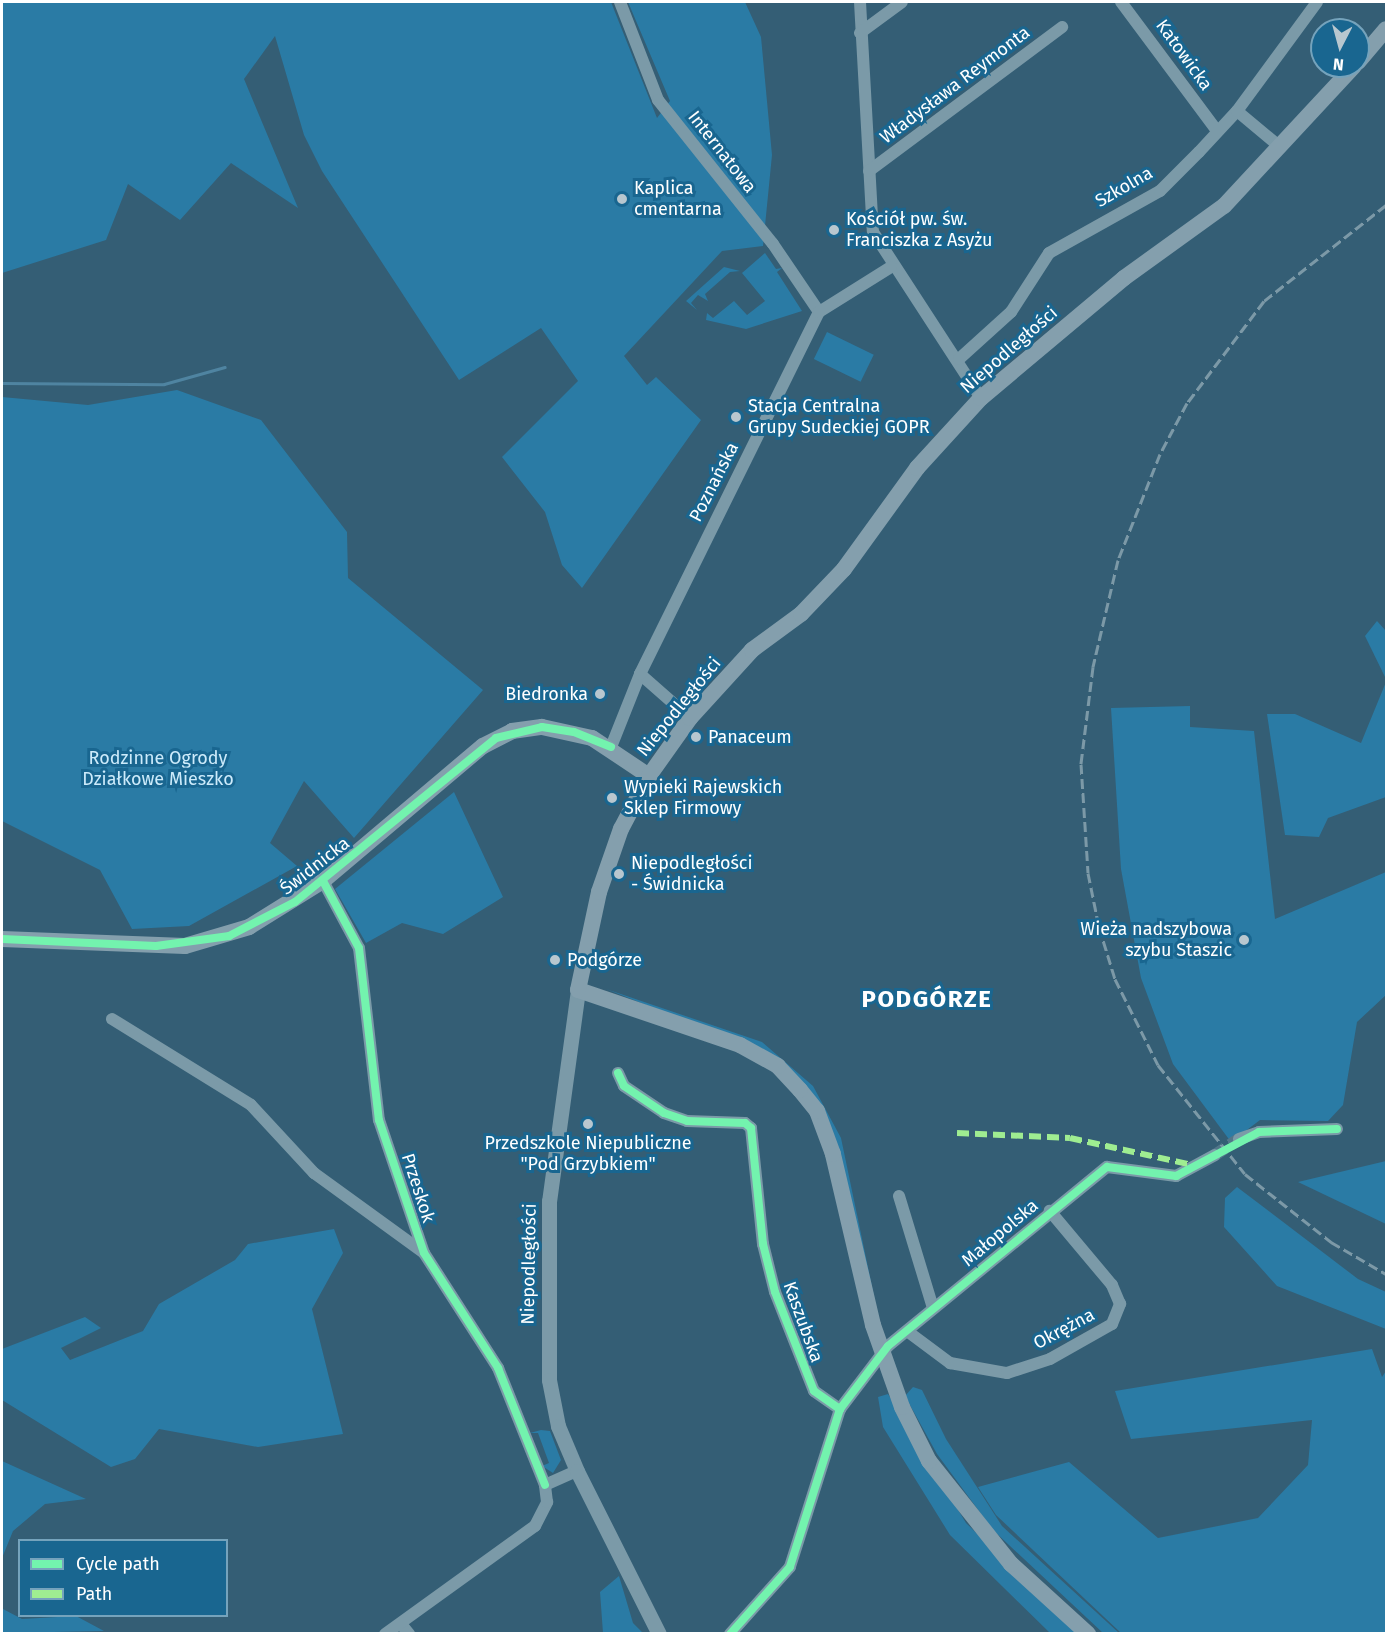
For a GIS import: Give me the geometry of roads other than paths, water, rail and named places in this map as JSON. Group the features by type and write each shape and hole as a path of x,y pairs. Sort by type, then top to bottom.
{"main road":[{"path":"1370,48 1386,29"},
{"name":"Niepodległości","path":"578,990 609,862 649,776 690,718 752,650 801,614 844,569 917,468 981,398 1124,278 1224,206 1343,78"},
{"name":"Świdnicka","path":"2,939 185,946 249,927 323,881 496,738 542,727 574,732 611,747 649,776"},
{"path":"578,990 740,1045 778,1066 800,1089 817,1111 833,1154 854,1259 902,1407 952,1494 1011,1564 1088,1634"}],"street":[{"name":"Internatowa","path":"620,2 658,100 773,244 819,312"},
{"path":"860,2 873,232 891,267 959,359 981,398"},
{"path":"860,33 902,2"},
{"name":"Katowicka","path":"1121,2 1217,131"},
{"name":"Szkolna","path":"959,359 1011,312 1049,253 1160,191 1237,111 1317,2"},
{"name":"Władysława Reymonta","path":"869,171 1062,27"},
{"path":"1237,111 1280,147"},
{"path":"819,312 891,267"},
{"name":"Poznańska","path":"611,747 640,674 819,312"},
{"path":"640,674 690,718"},
{"name":"Przeskok","path":"323,881 359,948 379,1120 424,1253 498,1368 545,1485"},
{"name":"Niepodległości","path":"578,990 553,1146 548,1329 554,1411 577,1471 659,1634"},
{"name":"Przeskok","path":"112,1019 251,1105 314,1173 424,1253"},
{"name":"Kaszubska","path":"618,1073 624,1086 664,1113 687,1121 745,1123 750,1128 763,1244 775,1292 814,1391 840,1409"},
{"path":"1239,1139 1259,1132 1337,1129"},
{"name":"Małopolska","path":"840,1409 883,1352 1050,1211 1107,1167 1176,1176 1215,1155"},
{"path":"899,1196 933,1308"},
{"name":"Okrężna","path":"907,1331 950,1363 1006,1373 1050,1359 1112,1324 1120,1304 1112,1285 1050,1211"},
{"path":"730,1634 790,1567 840,1409"},
{"path":"385,1634 405,1629 535,1526 548,1502 545,1485 577,1471"}],"waterway":[{"path":"2,383 164,384 225,367"}],"tunnel":[{"path":"1215,1155 1239,1139"}],"railway":[{"path":"1386,205 1264,301 1187,403 1160,454 1118,560 1093,667 1081,764 1088,873 1099,927 1115,979 1158,1065 1245,1174 1331,1242 1386,1274"}],"place":[{"name":"Kaplica cmentarna","path":"622,199"},
{"name":"Kościół pw. św. Franciszka z Asyżu","path":"834,230"},
{"name":"Stacja Centralna Grupy Sudeckiej GOPR","path":"736,417"},
{"name":"Biedronka","path":"600,694"},
{"name":"Panaceum","path":"696,737"},
{"name":"Wypieki Rajewskich Sklep Firmowy","path":"612,798"},
{"name":"Niepodległości - Świdnicka","path":"619,874"},
{"name":"Wieża nadszybowa szybu Staszic","path":"1244,940"},
{"name":"Podgórze","path":"555,960"},
{"name":"Przedszkole Niepubliczne \"Pod Grzybkiem\"","path":"588,1124"}],"district":[{"name":"PODGÓRZE","path":"927,1000"}],"park label":[{"name":"Rodzinne Ogrody Działkowe Mieszko","path":"158,769"}]}
